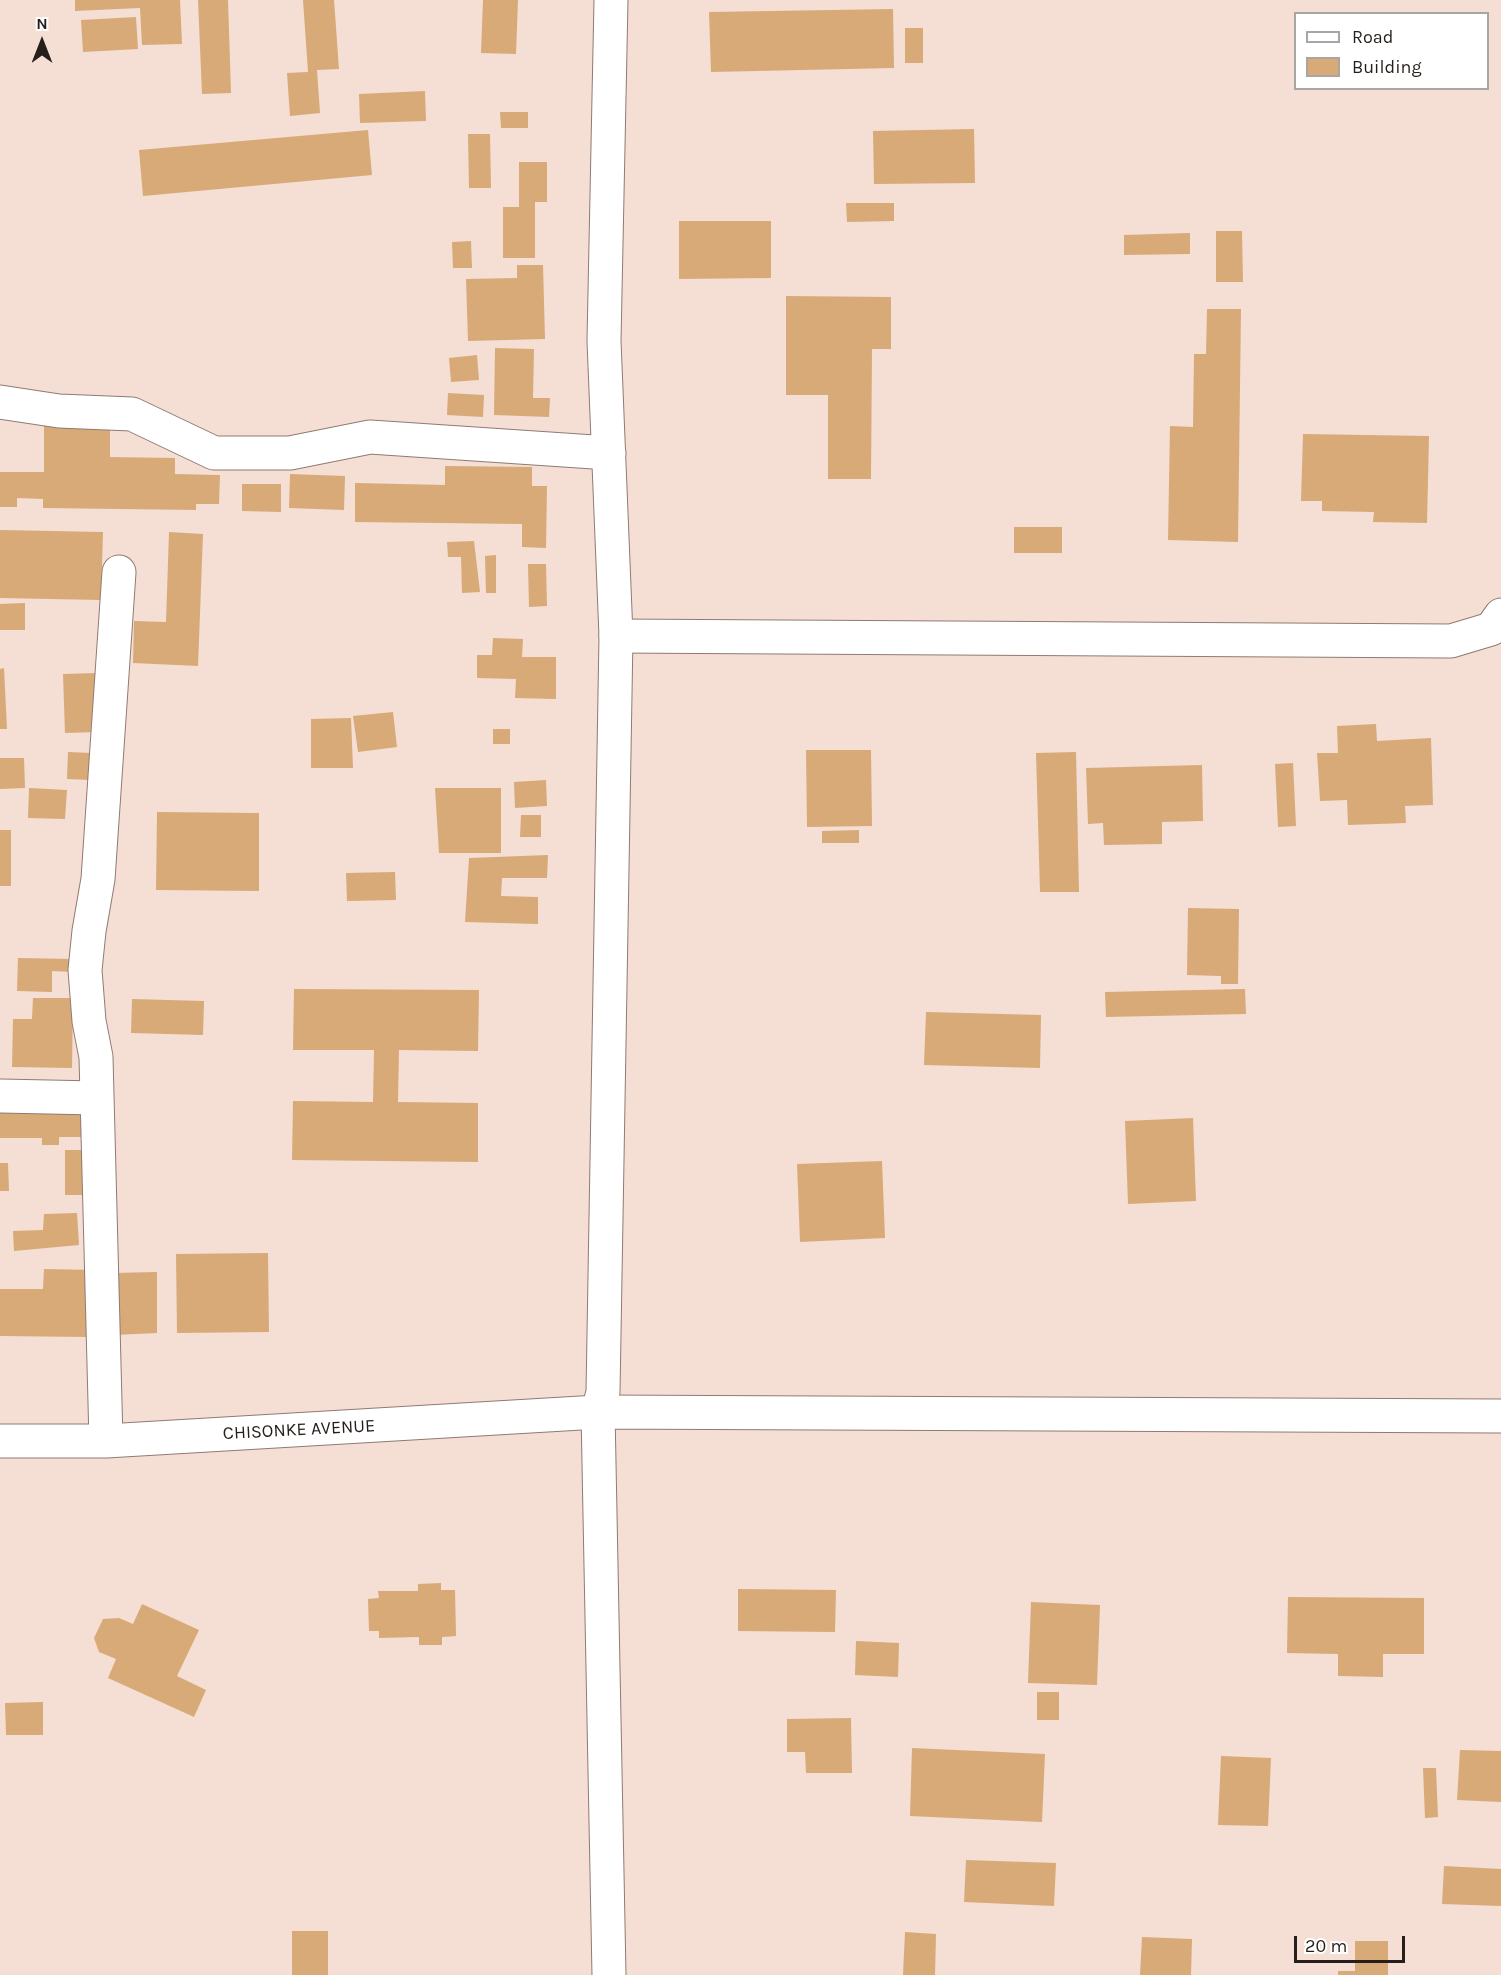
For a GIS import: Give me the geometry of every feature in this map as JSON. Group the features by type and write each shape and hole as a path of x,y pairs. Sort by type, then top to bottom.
{"street":[{"path":"609,1975 598,1412 603,1392 616,636 604,341 611,0"},
{"path":"0,402 59,411 132,414 214,453 291,453 370,437 609,453"},
{"path":"106,1441 96,1057 89,1021 85,970 98,879 119,572"},
{"path":"616,636 1451,641 1491,628 1501,615"},
{"path":"0,1096 97,1098"},
{"name":"CHISONKE AVENUE","path":"0,1441 106,1441 598,1412 1501,1416"}],"building":[{"path":"75,0 180,0 182,44 142,45 140,8 75,11"},
{"path":"198,0 228,0 231,93 202,94"},
{"path":"303,0 334,0 339,69 317,70 320,113 290,116 287,73 308,72"},
{"path":"483,0 518,0 516,54 481,53"},
{"path":"893,9 894,68 711,72 709,12"},
{"path":"136,17 138,49 83,52 81,20"},
{"path":"905,28 923,28 923,63 905,63"},
{"path":"425,91 426,121 360,123 359,94"},
{"path":"500,112 528,112 528,128 501,128"},
{"path":"974,129 975,183 874,184 873,131"},
{"path":"368,130 372,175 143,196 139,150"},
{"path":"468,134 490,134 491,188 469,188"},
{"path":"519,162 547,162 547,202 535,202 535,258 503,258 503,207 519,207"},
{"path":"846,203 894,203 894,221 847,222"},
{"path":"679,221 771,221 771,278 679,279"},
{"path":"1216,231 1242,231 1243,282 1216,282"},
{"path":"1190,233 1190,254 1124,255 1124,235"},
{"path":"471,241 472,268 453,268 452,242"},
{"path":"517,265 543,265 545,339 468,341 466,279 517,278"},
{"path":"786,296 891,297 891,349 872,349 871,479 828,479 828,395 786,395"},
{"path":"1207,309 1241,309 1238,542 1168,540 1170,426 1193,427 1194,354 1206,354"},
{"path":"495,348 534,349 533,398 550,398 549,417 494,415"},
{"path":"477,355 479,380 451,382 449,358"},
{"path":"448,393 484,395 483,417 447,415"},
{"path":"44,417 110,418 110,457 175,458 175,474 220,475 219,504 196,504 196,510 43,508 43,499 17,498 17,507 0,507 0,472 44,472"},
{"path":"1303,434 1429,436 1427,523 1373,522 1374,512 1322,511 1322,501 1301,501"},
{"path":"445,466 532,467 532,486 547,486 546,548 522,547 522,524 355,522 355,483 445,485"},
{"path":"290,474 345,476 344,510 289,508"},
{"path":"242,484 281,484 281,512 242,511"},
{"path":"1014,527 1062,527 1062,553 1014,553"},
{"path":"0,530 103,532 101,600 0,598"},
{"path":"169,532 203,534 198,666 133,663 134,621 166,622"},
{"path":"474,541 480,592 462,593 461,557 448,557 447,542"},
{"path":"496,555 496,593 486,593 485,556"},
{"path":"528,564 546,564 547,606 529,607"},
{"path":"25,603 25,630 0,630 0,604"},
{"path":"493,638 523,639 522,657 556,657 556,699 515,698 516,679 477,678 477,655 492,655"},
{"path":"4,668 7,729 0,729 0,669"},
{"path":"97,673 98,732 65,733 63,674"},
{"path":"393,712 397,747 358,752 353,716"},
{"path":"351,718 353,768 311,768 311,719"},
{"path":"1376,724 1377,741 1431,738 1433,805 1405,806 1406,823 1348,825 1347,800 1320,801 1317,753 1338,753 1337,726"},
{"path":"493,729 510,729 510,744 493,744"},
{"path":"806,750 871,750 872,826 807,827"},
{"path":"68,752 91,753 91,780 67,779"},
{"path":"1076,752 1079,892 1040,892 1036,753"},
{"path":"0,758 24,758 25,788 0,789"},
{"path":"1293,763 1296,826 1278,827 1275,764"},
{"path":"1202,765 1203,821 1162,822 1162,844 1104,845 1103,823 1088,824 1086,768"},
{"path":"546,780 547,806 515,808 514,782"},
{"path":"29,788 67,790 65,819 28,818"},
{"path":"435,788 501,788 501,853 439,853"},
{"path":"157,812 259,813 259,891 156,890"},
{"path":"521,815 541,815 541,837 520,837"},
{"path":"0,830 11,830 11,886 0,886"},
{"path":"859,830 859,843 822,843 822,831"},
{"path":"548,855 547,878 502,878 501,896 538,897 538,924 465,922 469,858"},
{"path":"395,872 396,900 347,901 346,873"},
{"path":"1188,908 1239,909 1238,984 1221,984 1221,976 1187,975"},
{"path":"18,958 73,959 73,972 52,971 52,992 17,991"},
{"path":"294,989 479,990 478,1051 399,1050 398,1102 478,1103 478,1162 292,1160 293,1101 373,1102 374,1050 293,1050"},
{"path":"1245,989 1246,1014 1106,1017 1105,992"},
{"path":"33,998 73,998 72,1068 12,1067 13,1019 32,1019"},
{"path":"132,999 204,1001 203,1035 131,1033"},
{"path":"926,1012 1041,1015 1040,1068 924,1065"},
{"path":"0,1107 37,1107 37,1114 50,1114 50,1108 77,1108 77,1115 86,1115 86,1137 59,1137 59,1145 42,1145 42,1138 0,1138"},
{"path":"1193,1118 1196,1201 1128,1204 1125,1121"},
{"path":"65,1150 91,1150 90,1195 65,1195"},
{"path":"882,1161 885,1238 800,1242 797,1164"},
{"path":"0,1163 8,1163 9,1191 0,1191"},
{"path":"77,1213 79,1245 14,1251 13,1231 43,1230 44,1214"},
{"path":"268,1253 269,1332 177,1333 176,1254"},
{"path":"44,1269 94,1270 87,1337 0,1336 0,1289 43,1289"},
{"path":"157,1272 157,1333 114,1335 113,1273"},
{"path":"441,1583 441,1590 455,1590 456,1636 442,1637 442,1645 419,1645 419,1637 379,1638 379,1631 369,1631 368,1599 379,1598 378,1591 418,1591 418,1584"},
{"path":"738,1589 836,1590 835,1632 738,1631"},
{"path":"1288,1597 1424,1598 1424,1654 1383,1654 1383,1677 1338,1676 1338,1654 1287,1653"},
{"path":"1031,1602 1100,1605 1097,1685 1028,1683"},
{"path":"142,1604 199,1630 177,1676 206,1690 194,1717 108,1678 116,1659 99,1652 94,1638 103,1619 119,1618 133,1624"},
{"path":"856,1641 899,1643 898,1677 855,1675"},
{"path":"1037,1692 1059,1692 1059,1720 1037,1720"},
{"path":"43,1702 43,1735 6,1735 5,1703"},
{"path":"851,1718 852,1773 806,1773 805,1752 787,1752 787,1719"},
{"path":"912,1748 1045,1754 1042,1822 910,1816"},
{"path":"1460,1750 1501,1751 1501,1802 1457,1800"},
{"path":"1221,1756 1271,1758 1268,1826 1218,1825"},
{"path":"1423,1768 1436,1768 1438,1817 1425,1818"},
{"path":"966,1860 1056,1863 1054,1906 964,1902"},
{"path":"1444,1866 1501,1869 1501,1906 1442,1904"},
{"path":"292,1931 328,1931 328,1975 292,1975"},
{"path":"905,1932 936,1934 935,1975 903,1975"},
{"path":"1142,1937 1192,1939 1191,1975 1140,1975"},
{"path":"1355,1941 1388,1941 1388,1975 1338,1975 1338,1971 1355,1971"}]}
